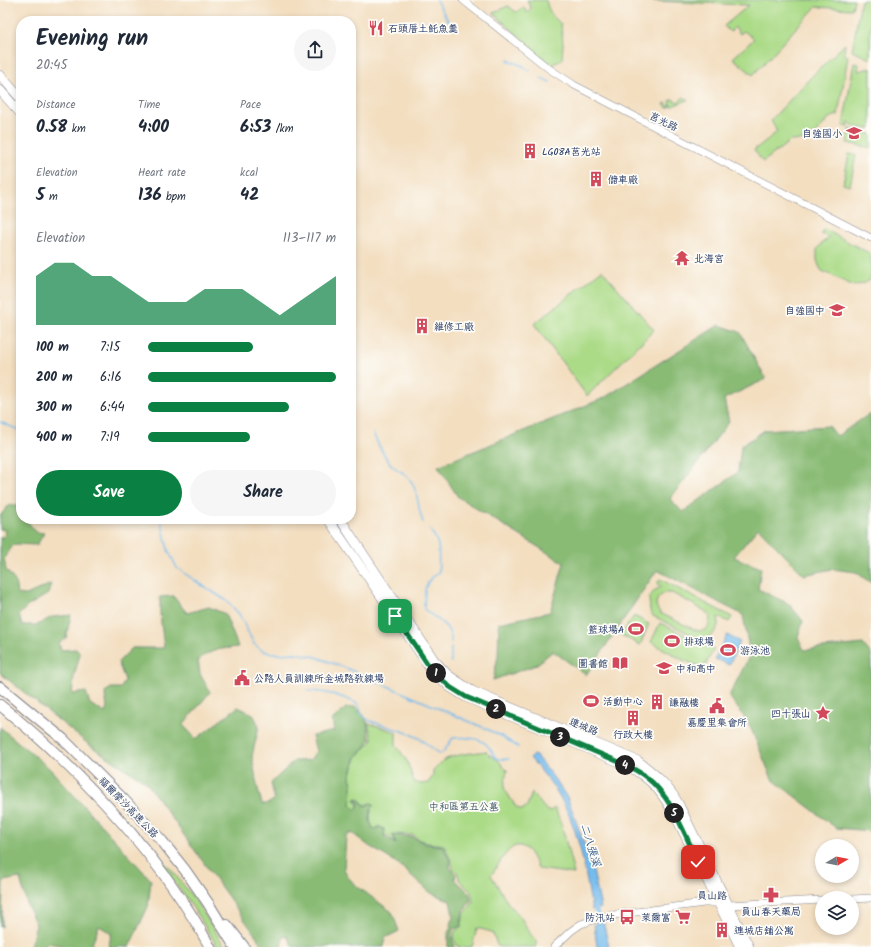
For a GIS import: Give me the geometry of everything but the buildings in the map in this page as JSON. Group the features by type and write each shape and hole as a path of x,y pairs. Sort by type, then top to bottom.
{"highway":[{"name":"福爾摩沙高速公路","path":"0,687 63,739 124,800 162,841 208,903 235,947"},
{"name":"福爾摩沙高速公路","path":"0,705 56,754 102,799 142,845 163,873 198,926 209,947"},
{"path":"208,903 236,935 244,947"}],"main road":[{"path":"0,75 16,93"},
{"path":"0,90 16,108"},
{"path":"332,524 366,566"},
{"path":"343,524 366,566"},
{"name":"連城路","path":"366,566 431,669 450,687 466,697 624,764 646,777 658,789 669,804 740,947"},
{"name":"連城路","path":"366,566 434,660 448,675 472,691 638,761 653,772 674,795 749,947"}],"street":[{"name":"莒光路","path":"463,0 548,68 574,85 871,238"},
{"path":"859,899 871,898"},
{"name":"員山路","path":"554,947 570,931 580,924 603,917 689,905 718,903 729,905 815,900"}],"green space":[{"path":"527,0 546,0 551,14 561,24 563,44 562,60 551,65 493,13 508,6 516,12 524,7 527,13 531,8"},
{"path":"854,0 852,9 816,7 753,75 733,58 754,39 744,31 740,34 735,27 730,32 724,26 749,5 652,1"},
{"path":"861,0 871,0 870,59 852,51"},
{"path":"845,44 844,54 848,56 838,115 829,118 817,132 806,140 790,141 763,162 754,150 777,132 771,120 814,74"},
{"path":"854,63 859,64 858,71 871,68 871,128 859,128 849,122 848,127 843,126"},
{"path":"684,97 688,100 667,108 664,104 666,103 669,106 671,105 669,101 672,99 678,102"},
{"path":"849,129 871,134 871,148 847,143"},
{"path":"849,154 856,155 850,186 843,184"},
{"path":"824,229 871,254 871,279 865,283 854,286 822,271 817,260 817,249 823,242 830,238 821,234"},
{"path":"602,270 654,330 587,396 534,324"},
{"path":"719,325 740,332 766,379 724,399 729,422 670,499 683,512 738,472 741,446 765,430 829,426 837,436 868,415 871,415 871,583 856,572 832,569 804,575 758,528 734,557 761,568 758,589 789,604 803,621 798,637 804,650 863,644 871,654 871,831 836,828 772,779 749,724 729,696 750,655 743,615 657,570 586,675 553,651 536,665 493,680 498,656 499,623 550,612 564,563 458,497 438,466 604,398"},
{"path":"9,505 16,505 16,524 29,524 36,532 44,533 37,545 14,544 4,558 6,570 15,581 17,594 26,595 51,584 48,594 28,606 19,615 22,625 37,625 52,617 71,615 66,638 59,643 61,650 76,649 80,654 74,676 72,694 86,692 90,704 105,713 107,708 105,692 111,688 121,688 125,680 118,662 132,648 164,648 160,614 160,597 173,596 187,613 209,607 225,614 238,647 212,652 198,660 200,674 210,692 183,725 196,739 238,707 253,714 259,726 252,756 262,804 267,804 274,800 271,783 294,761 310,760 316,751 312,736 334,731 332,720 346,708 355,707 360,711 367,721 370,739 364,750 356,756 350,777 352,785 351,805 356,810 359,804 356,799 358,799 365,806 371,803 374,804 370,817 372,827 374,830 379,827 384,829 384,836 396,844 393,835 412,837 426,844 443,846 450,861 450,868 456,874 455,879 469,893 471,900 462,915 462,926 453,929 451,937 455,947 448,947 448,933 453,915 450,901 431,893 397,863 369,846 352,833 346,836 344,869 348,877 355,885 392,912 399,931 385,938 384,947 293,947 287,936 283,937 281,947 264,947 146,782 92,747 0,673 0,537 4,537 5,530 0,529 0,516"},
{"path":"660,579 732,617 729,622 718,617 718,626 714,632 708,637 700,639 653,616 650,611 649,598 655,590 662,587 657,584","holes":["664,593 672,593 705,611 710,617 707,629 701,631 695,630 660,613 656,605 657,600"]},
{"name":"籃球場A","path":"634,616 649,624 640,645 621,635"},
{"name":"排球場","path":"660,623 714,649 704,668 683,660 651,642"},
{"name":"中和區第五公墓","path":"368,723 396,732 396,745 407,761 414,782 421,784 428,783 433,776 433,771 446,759 469,753 486,751 498,760 507,770 504,788 516,807 522,810 527,806 532,793 547,811 555,808 562,826 574,874 539,869 527,850 521,846 516,846 506,854 491,875 508,903 520,916 531,935 536,940 536,947 498,947 492,932 477,928 472,947 458,947 453,938 455,931 461,927 464,914 473,901 471,892 459,880 458,873 453,869 451,860 444,845 427,843 413,835 392,834 396,844 388,836 384,835 384,829 379,826 374,829 372,826 370,817 374,804 370,803 365,805 358,798 355,799 358,805 356,810 351,805 352,784 350,777 356,758 371,742 372,738"},
{"path":"0,727 50,769 151,880 148,907 129,947 109,947 111,933 99,926 91,947 71,947 47,943 44,947 30,947 36,925 27,904 20,878 3,881 2,927 0,926"},
{"path":"137,832 174,873 196,901 225,947 218,947 188,900"}],"water":[{"name":"游泳池","path":"727,635 740,642 729,665 715,659"},
{"path":"533,755 536,756 553,777 568,799 592,866 601,908 592,910 581,852 567,810 557,792 530,758"},
{"path":"603,921 609,947 597,947 594,924"}],"waterway":[{"path":"436,0 450,24"},
{"path":"508,60 523,66 530,71"},
{"path":"541,78 550,82"},
{"path":"0,422 16,429"},
{"path":"373,433 391,465 404,473 415,488 423,522"},
{"path":"162,524 168,550 177,568 227,601 239,614 254,644 263,651 279,654 295,653 316,657 346,668 482,727 501,736 518,747"},
{"path":"430,530 438,545 439,571 428,582 425,589 424,609 446,627 451,636 451,642"},
{"path":"451,648 451,662"},
{"path":"308,691 334,694 358,704 363,716 370,721 419,738 440,754 453,738 465,738 483,742 496,758 509,759"},
{"name":"二八張溪","path":"596,910 598,921"}],"place":[{"name":"石頭厝土魠魚羹","path":"376,28"},
{"name":"自強國小","path":"854,133"},
{"name":"LG08A莒光站","path":"530,151"},
{"name":"儲車廠","path":"596,179"},
{"name":"北海宮","path":"682,258"},
{"name":"自強國中","path":"837,310"},
{"name":"維修工廠","path":"422,326"},
{"name":"籃球場A","path":"636,629"},
{"name":"排球場","path":"672,641"},
{"name":"游泳池","path":"728,650"},
{"name":"圖書館","path":"620,663"},
{"name":"中和高中","path":"664,668"},
{"name":"公路人員訓練所金城路教練場","path":"242,678"},
{"name":"活動中心","path":"591,701"},
{"name":"謙融樓","path":"657,702"},
{"name":"嘉慶里集會所","path":"717,706"},
{"name":"四十張山","path":"823,713"},
{"name":"行政大樓","path":"633,718"},
{"name":"員山春天藥局","path":"771,895"},
{"name":"防汛站","path":"627,917"},
{"name":"萊爾富","path":"683,917"},
{"name":"連城店舖公寓","path":"722,930"}],"route":[{"path":"395,616 431,669 450,687 466,697 633,768 646,777 658,789 669,804 698,862"}]}
